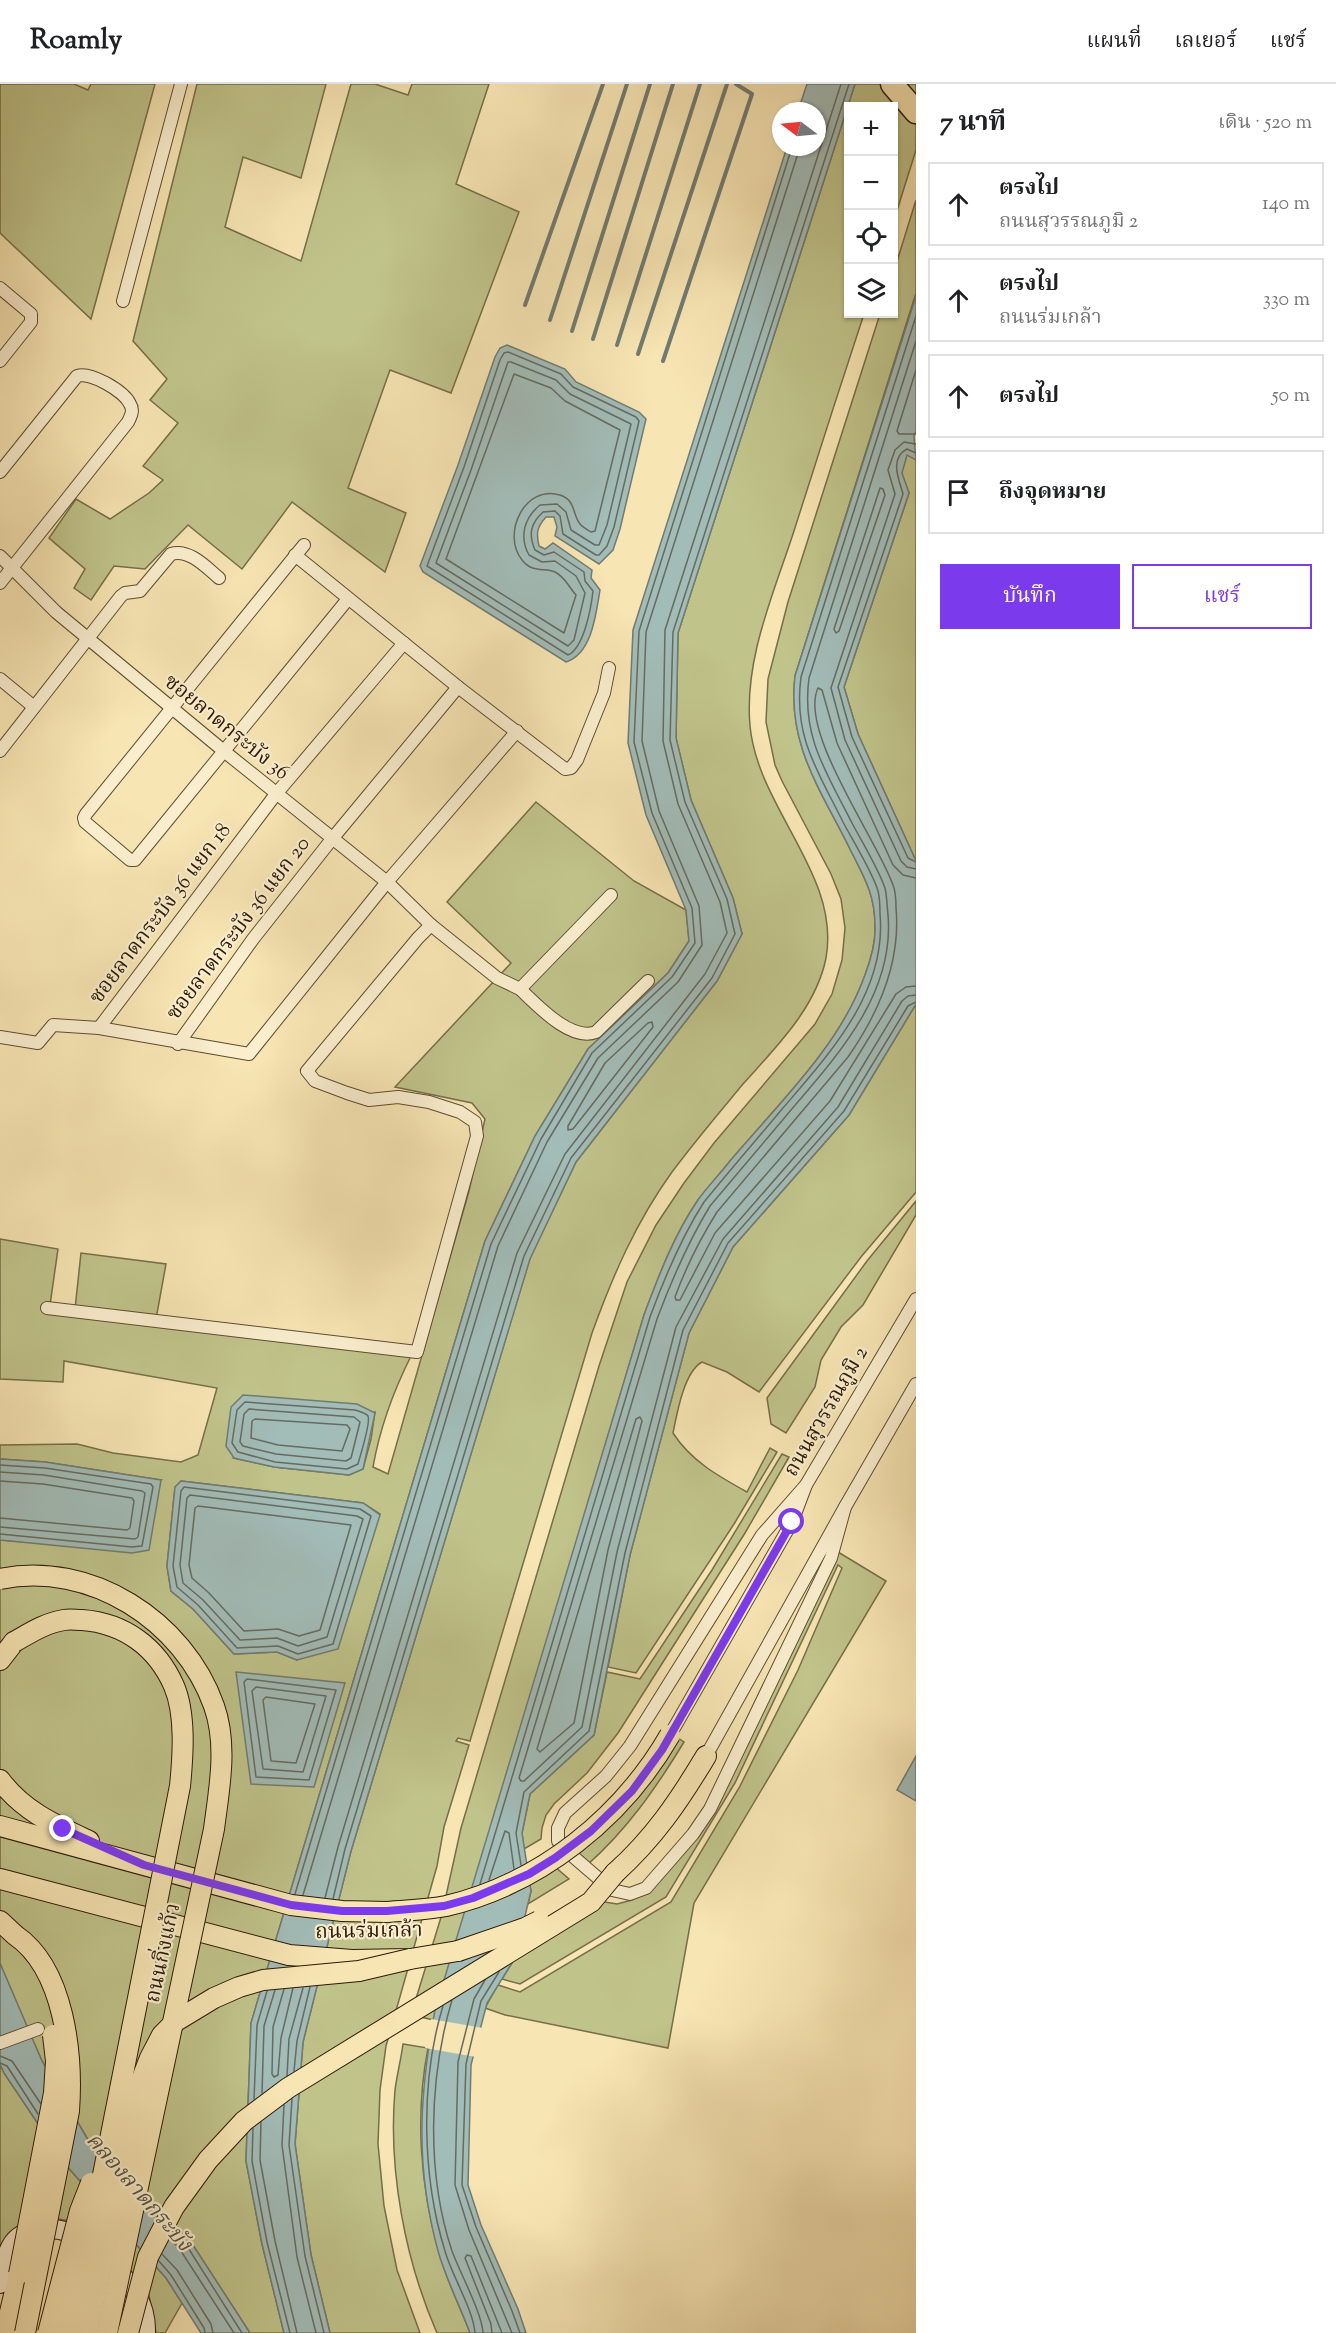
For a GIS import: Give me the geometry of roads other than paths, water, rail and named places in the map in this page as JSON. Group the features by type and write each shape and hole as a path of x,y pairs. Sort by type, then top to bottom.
{"highway":[{"path":"892,84 916,112"}],"main road":[{"name":"ถนนกิ่งแก้ว","path":"0,1579 18,1575 56,1576 86,1582 117,1596 153,1618 197,1671 215,1708 222,1751 214,1829 107,2333"},
{"path":"0,1660 14,1642 41,1626 66,1619 92,1621 118,1627 142,1641 161,1663 175,1687 181,1718 183,1752 180,1786 103,2175 68,2333"},
{"name":"ถนนร่มเกล้า","path":"0,1826 291,1905 342,1911 387,1911 444,1906 473,1898 529,1874 575,1843 632,1791 653,1764 670,1735"},
{"name":"ถนนร่มเกล้า","path":"0,1879 289,1955 352,1960 410,1959 458,1951 525,1928 554,1913 615,1873 660,1828 706,1756"},
{"path":"0,1780 12,1796 40,1817 144,1865"},
{"path":"128,2333 148,2258 174,2207 208,2160 244,2121 288,2088 591,1902 615,1873"},
{"path":"0,1921 28,1944 58,2001 68,2044 71,2085 69,2111 25,2333"},
{"path":"5,2333 19,2274 54,2093 56,2061 45,2000 15,1935"},
{"path":"87,2333 141,2081 162,2035 176,2021 193,2010 239,1987 263,1980 359,1971 410,1959"},
{"path":"48,2333 80,2211 110,2136"},
{"path":"0,2284 7,2253 18,2236 30,2229 58,2228 77,2235 125,2277 142,2303 146,2333"}],"street":[{"path":"123,301 181,84"},
{"path":"0,288 31,314 31,322 0,361"},
{"path":"0,472 77,376 88,375 118,391 129,402 132,408 128,422 0,583"},
{"path":"304,545 84,818 85,822 130,860 135,860 348,599"},
{"path":"0,751 90,639 121,596 125,593 140,591 171,554 182,553 194,558 219,578"},
{"path":"295,555 458,687 565,769 572,768 577,760 604,693 609,668"},
{"name":"ซอยลาดกระบัง 36","path":"0,556 35,593 171,708 387,882 431,925 497,978 520,989 570,1031 588,1035 596,1032 648,981"},
{"name":"ซอยลาดกระบัง 36 แยก 18","path":"0,1037 38,1043 53,1025 99,1028 276,794 404,643"},
{"path":"0,679 34,707"},
{"name":"ซอยลาดกระบัง 36 แยก 20","path":"178,1044 253,939 332,839 458,687"},
{"path":"99,1028 178,1044 249,1054 387,882 517,731"},
{"path":"520,989 611,895"},
{"path":"47,1308 417,1352 477,1136 475,1122 460,1112 429,1102 398,1097 369,1100 347,1094 315,1082 307,1071 431,925"},
{"name":"ถนนสุวรรณภูมิ 2","path":"670,1735 792,1522 806,1485 916,1299"},
{"path":"706,1756 916,1384"},
{"path":"806,1485 762,1535 630,1746 606,1776 565,1813 560,1822 558,1834 562,1847 612,1890 630,1894 646,1888 693,1834 710,1809 827,1567 845,1507"},
{"path":"0,2043 38,2029"}],"water":[{"path":"807,84 855,84 849,102 844,102 844,118 678,633 676,738 691,800 733,898 742,934 717,981 576,1162 530,1259 351,1851 303,2042 295,2144 311,2255 330,2333 284,2333 262,2244 246,2161 251,2023 485,1241 535,1136 588,1049 668,973 689,941 686,910 646,815 628,743 633,630 784,156 826,156 826,102 801,102"},
{"path":"916,296 916,431 914,436 916,460 907,455 902,473 909,493 844,687 858,734 916,861 916,1004 849,1115 733,1247 689,1333 630,1555 594,1735 530,1794 522,1833 531,1891 515,1958 487,2003 471,2065 468,2185 481,2225 518,2309 526,2333 470,2333 438,2251 426,2190 422,2131 423,2102 425,2072 435,2010 644,1315 661,1270 674,1241 698,1200 824,1050 854,1001 871,957 874,945 875,915 871,895 860,868 818,787 801,746 794,701 795,676"},
{"path":"507,345 565,369 576,382 639,412 646,419 613,550 599,564 555,536 557,527 554,517 546,517 539,527 539,546 545,549 553,543 592,570 591,578 600,590 587,642 575,658 566,662 423,572 420,566 495,357 500,348"},
{"path":"243,1395 357,1404 375,1413 363,1469 349,1475 274,1467 234,1458 226,1446 231,1407"},
{"path":"0,1459 45,1462 161,1480 149,1550 132,1553 0,1540"},
{"path":"181,1481 363,1503 380,1515 338,1649 297,1660 277,1652 234,1654 193,1609 171,1591 167,1566 175,1487"},
{"path":"236,1672 345,1683 314,1787 251,1784"},
{"path":"916,1756 916,1801 897,1790"},
{"name":"คลองลาดกระบัง","path":"0,1963 42,2061 91,2145 189,2239 250,2333 201,2333 166,2278 65,2164 0,2064"}],"waterway":[{"path":"525,305 603,84"},
{"path":"550,320 627,84"},
{"path":"572,331 650,84"},
{"path":"593,339 673,84"},
{"path":"617,345 700,84"},
{"path":"638,354 727,84"},
{"path":"663,361 752,94 736,84"}]}
